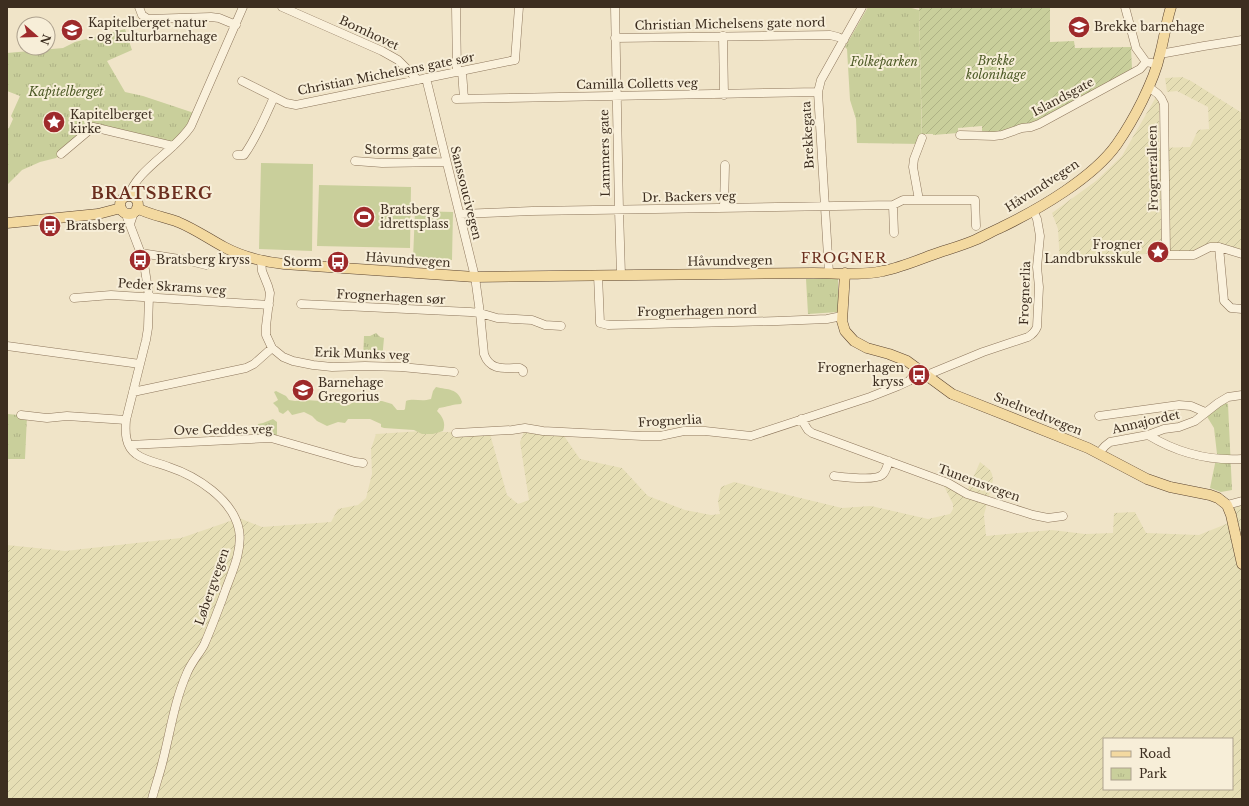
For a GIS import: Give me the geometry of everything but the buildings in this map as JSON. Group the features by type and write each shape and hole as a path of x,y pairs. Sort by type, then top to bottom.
{"main road":[{"name":"Håvundvegen","path":"129,210 146,212 178,222 231,251 261,261 284,264 475,277 846,274 883,271 975,240 1034,210 1072,185 1098,165 1108,155 1125,130 1148,87 1159,59 1170,7"},
{"path":"7,223 129,210 138,202 132,196 126,197 121,201 129,210"},
{"name":"Sneltvedtvegen","path":"846,274 842,316 845,331 854,341 867,348 900,358 912,364 940,386 956,396 1099,453 1147,479 1174,488 1210,495 1218,498 1227,505"},
{"path":"1227,505 1234,523 1242,564"}],"street":[{"path":"139,7 142,15 148,19 211,17 219,18 236,25"},
{"path":"129,196 135,182 188,131 243,7"},
{"name":"Bomhovet","path":"282,7 382,51 398,60 418,80"},
{"path":"456,7 460,71"},
{"name":"Christian Michelsens gate sør","path":"242,81 286,103 296,105 515,60 519,7"},
{"name":"Lammers gate","path":"615,7 618,210 621,275"},
{"name":"Brekkegata","path":"829,273 818,92 821,80 862,7"},
{"path":"1125,7 1136,48 1146,62 1204,46 1242,40"},
{"name":"Christian Michelsens gate nord","path":"616,38 830,35 844,40"},
{"path":"723,36 724,95"},
{"name":"Islandsgate","path":"960,135 1002,135 1039,124 1140,69 1146,62"},
{"name":"Camilla Colletts veg","path":"460,71 460,99 818,92"},
{"name":"Sanssoucivegen","path":"426,78 475,277 484,354 489,364 498,368 520,368 523,372"},
{"name":"Frogneralleen","path":"1148,87 1158,94 1163,100 1164,104 1166,255 1194,255 1210,247 1219,247"},
{"path":"237,155 244,155 248,149 256,136 274,97"},
{"path":"61,154 93,127 173,146"},
{"path":"919,200 913,167 914,159 922,138"},
{"name":"Storms gate","path":"355,161 382,163 446,162"},
{"path":"724,208 725,165"},
{"name":"Dr. Backers veg","path":"460,214 532,211 893,204 903,200 975,200 976,226"},
{"path":"893,204 894,233"},
{"path":"129,210 130,224 141,254 149,296 148,328 126,420 126,436 129,445"},
{"name":"Frognerlia","path":"456,432 512,430 525,428 543,431 642,436 660,436 684,431 705,431 751,436 870,397 909,381 923,372 1028,337 1036,331 1039,287 1037,267 1040,236 1034,210"},
{"path":"1242,254 1219,247 1224,301 1231,308 1242,309"},
{"path":"141,254 186,260 206,265"},
{"path":"133,392 246,368 254,364 272,348 266,335 270,293 262,271 261,261"},
{"name":"Frognerhagen nord","path":"598,275 600,323 608,325 827,319 842,316"},
{"name":"Peder Skrams veg","path":"74,298 110,294 149,296 193,301 269,305"},
{"name":"Frognerhagen sør","path":"301,304 480,313"},
{"path":"480,313 497,318 532,320 545,325 562,326"},
{"path":"7,346 140,364"},
{"name":"Erik Munks veg","path":"272,348 283,357 313,365 332,367 401,367 454,372"},
{"name":"Annajordet","path":"1099,453 1110,442 1148,435 1195,421 1205,412 1228,397 1242,394"},
{"path":"1099,416 1179,405 1191,406 1205,412"},
{"path":"21,415 48,418 67,416 126,420"},
{"name":"Tunemsvegen","path":"800,419 812,433 948,483 967,494 1033,515 1048,518 1062,516"},
{"path":"1148,435 1172,448 1194,455 1227,460 1242,459"},
{"name":"Ove Geddes veg","path":"129,445 271,438 363,463"},
{"name":"Løbergvegen","path":"129,445 134,453 182,472 198,480 212,490 230,510 238,526 239,536 236,559 210,631 187,673 178,700 152,799"},
{"path":"834,476 859,478 878,477 885,472 889,461"},
{"path":"1227,505 1242,501"}],"shaded area":[{"path":"1182,77 1191,81 1242,113 1242,251 1204,246 1189,253 1169,252 1087,259 1081,262 1060,263 1058,229 1052,213 1096,181 1122,156 1156,97 1159,101 1159,148 1190,147 1198,130 1209,129 1208,107 1177,91 1167,92 1165,78"},
{"path":"422,431 490,434 507,495 518,504 529,500 520,442 524,432 562,433 580,459 622,468 648,496 685,510 711,515 720,514 718,501 721,487 734,482 842,508 871,506 928,519 950,514 953,509 953,504 944,486 954,486 968,489 980,462 990,470 993,480 984,515 986,536 1052,530 1085,534 1113,533 1114,513 1135,512 1146,533 1199,535 1231,522 1232,505 1242,497 1242,799 7,799 7,545 65,551 181,538 239,518 262,527 331,522 338,509 358,505 366,498 372,474 371,449 376,434"}],"green space":[{"name":"Folkeparken","path":"868,7 908,7 919,10 922,144 857,143 856,119 850,100 847,49 845,47"},
{"name":"Brekke kolonihage","path":"919,7 1050,7 1050,42 1074,41 1075,48 1131,47 1132,69 1032,124 1002,132 982,133 982,126 958,128 958,133 933,135 922,134"},
{"name":"Kapitelberget","path":"125,29 132,50 107,61 125,92 143,96 194,113 188,126 171,145 89,129 56,158 40,162 22,170 7,185 7,129 9,128 13,119 11,116 20,96 7,91 7,53 16,52 16,56 56,56 56,49 63,48 75,42"},
{"path":"261,163 313,164 312,251 259,249"},
{"name":"Bratsberg idrettsplass","path":"319,185 411,187 410,248 317,246"},
{"path":"415,211 453,212 452,260 413,259"},
{"path":"838,278 838,312 808,314 806,279"},
{"path":"376,333 380,337 384,338 382,360 363,359 364,336 370,336"},
{"path":"436,387 452,390 458,394 462,402 461,404 439,408 437,411 443,420 444,428 443,431 433,434 422,434 414,430 384,428 381,427 381,424 370,419 348,419 345,423 338,422 327,426 304,412 292,415 288,410 283,414 279,412 278,408 273,403 278,400 274,392 276,391 286,396 289,400 295,401 306,400 335,402 349,405 355,401 382,401 392,404 397,410 404,410 406,401 431,399 433,391"},
{"path":"1224,402 1228,404 1232,490 1221,492 1210,488 1217,454 1214,428 1206,415"},
{"path":"8,414 27,416 25,459 7,459"},
{"path":"273,419 277,422 277,437 257,435 258,424"}],"place":[{"name":"Brekke barnehage","path":"1079,27"},
{"name":"Kapitelberget natur - og kulturbarnehage","path":"72,30"},
{"name":"Kapitelberget kirke","path":"54,122"},
{"name":"Bratsberg idrettsplass","path":"364,217"},
{"name":"Bratsberg","path":"50,226"},
{"name":"Frogner Landbruksskule","path":"1158,252"},
{"name":"Bratsberg kryss","path":"140,260"},
{"name":"Storm","path":"338,262"},
{"name":"Frognerhagen kryss","path":"919,375"},
{"name":"Barnehage Gregorius","path":"303,390"}],"district":[{"name":"BRATSBERG","path":"152,193"},
{"name":"FROGNER","path":"844,258"}]}
